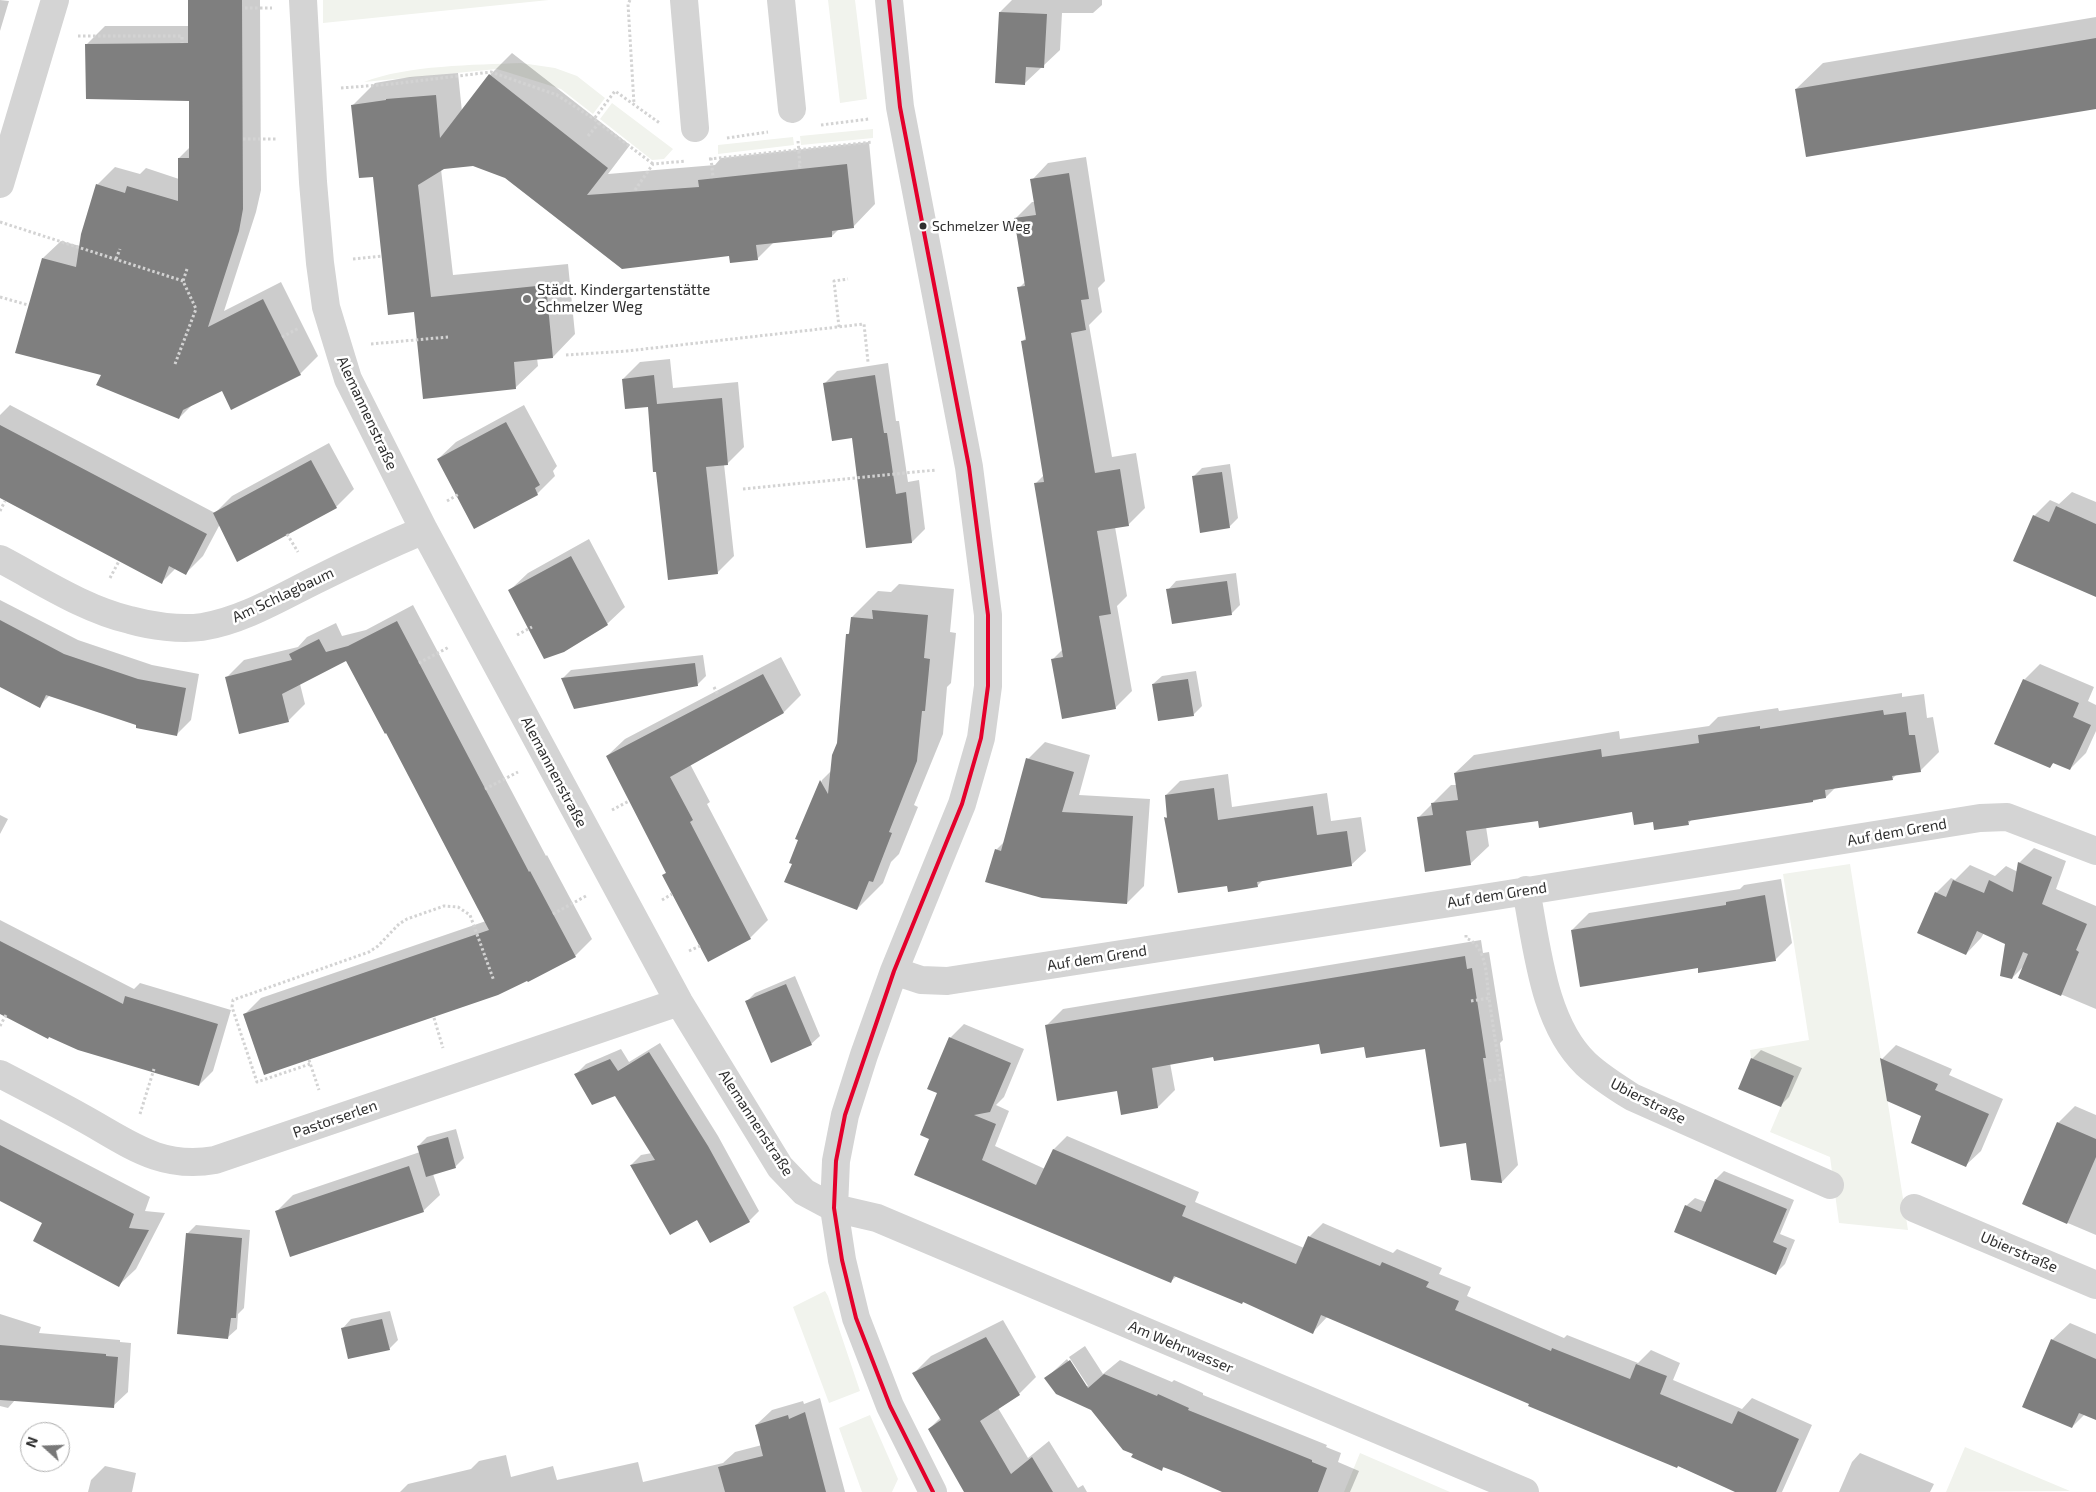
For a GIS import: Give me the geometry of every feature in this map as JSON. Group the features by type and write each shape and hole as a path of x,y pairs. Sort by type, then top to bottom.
{"street":[{"path":"0,184 55,0"},
{"name":"Alemannenstraße","path":"303,0 320,263 326,307 348,379 424,530 679,1002 780,1166 804,1192 834,1208"},
{"path":"684,0 695,128"},
{"path":"781,0 792,109"},
{"path":"889,0 900,107 969,467 988,615 986,711 981,738 962,804 894,971 845,1115 836,1161 834,1208 842,1260 856,1318 890,1406 933,1492"},
{"name":"Am Schlagbaum","path":"0,559 95,609 129,620 152,624 200,627 227,621 272,602 397,541 424,530"},
{"name":"Auf dem Grend","path":"894,971 921,980 948,981 1980,818 2007,816 2096,851"},
{"name":"Ubierstraße","path":"1526,890 1546,991 1558,1026 1574,1051 1585,1063 1609,1083 1632,1097 1830,1185"},
{"name":"Pastorserlen","path":"0,1074 81,1117 139,1151 157,1157 196,1164 215,1160 679,1002"},
{"name":"Am Wehrwasser","path":"834,1208 877,1218 1525,1492"},
{"name":"Ubierstraße","path":"1914,1208 2096,1285"}],"path":[{"path":"594,119 615,91 634,104 628,4 630,0"},
{"path":"245,8 277,8"},
{"path":"44,36 182,36 182,44"},
{"path":"308,91 392,84 491,72 557,94 594,119 653,164 691,160"},
{"path":"588,136 598,123"},
{"path":"797,136 800,166 798,166"},
{"path":"243,139 279,138"},
{"path":"701,160 907,138"},
{"path":"635,190 653,164"},
{"path":"0,222 183,281"},
{"path":"116,259 120,249"},
{"path":"175,364 196,309 183,281 186,269"},
{"path":"839,327 834,281 848,279"},
{"path":"0,298 28,305"},
{"path":"566,355 627,351 864,324 868,362"},
{"path":"282,337 304,325"},
{"path":"338,347 448,337"},
{"path":"743,489 969,467"},
{"path":"0,511 6,500"},
{"path":"419,663 456,644"},
{"path":"714,687 718,695"},
{"path":"553,914 588,895"},
{"path":"1462,901 1466,938 1473,941 1482,951 1501,1078 1487,1081"},
{"path":"310,1064 257,1082 232,1007 232,1000 369,952 378,946 403,921 444,906 458,907 470,915 494,981"},
{"path":"1472,1001 1489,998"},
{"path":"0,1026 7,1013"},
{"path":"434,1018 445,1053"},
{"path":"139,1119 154,1069"}],"shaded area":[{"path":"323,0 549,0 323,23"},
{"path":"828,0 855,0 867,99 840,103"},
{"path":"521,63 555,68 577,76 605,98 593,114 561,89 497,69 364,82 381,76 420,69 462,65"},
{"path":"612,103 673,149 664,159 652,160 600,119"},
{"path":"873,129 873,138 801,145 800,136"},
{"path":"793,137 794,145 718,154 718,145"},
{"path":"1850,864 1908,1230 1839,1223 1830,1157 1770,1132 1794,1076 1751,1058 1750,1050 1809,1040 1783,874"},
{"path":"825,1291 860,1391 829,1403 793,1307"},
{"path":"870,1415 898,1479 892,1492 862,1492 839,1428"},
{"path":"1965,1447 2070,1491 1946,1492"},
{"path":"1360,1453 1450,1492 1344,1492"}],"building":[{"path":"188,0 242,0 243,209 239,231 208,327 263,299 301,375 231,410 222,391 183,410 179,419 96,385 101,375 15,353 42,258 76,267 81,234 96,184 125,193 127,186 178,201 178,158 189,158 189,101 86,99 85,44 188,43"},
{"path":"999,12 1047,14 1044,68 1026,67 1025,85 995,83"},
{"path":"2096,38 2096,109 1806,157 1795,89"},
{"path":"489,74 608,168 587,195 699,187 698,180 847,164 854,228 832,231 832,237 756,245 758,260 730,263 729,256 622,269 505,178 473,166 444,169 418,185 431,297 546,285 553,358 514,362 516,389 423,399 414,312 388,315 373,177 359,178 351,105 386,99 436,95 440,138"},
{"path":"1069,173 1089,299 1081,300 1086,330 1071,333 1095,473 1120,469 1129,526 1097,531 1111,614 1099,616 1116,709 1062,719 1051,659 1063,657 1034,483 1044,482 1021,341 1026,340 1017,287 1025,286 1014,218 1036,215 1030,179"},
{"path":"654,375 657,404 722,398 728,465 706,467 718,574 668,580 656,472 653,472 648,407 625,409 622,379"},
{"path":"875,375 884,433 887,433 896,494 906,492 912,543 866,548 852,438 832,441 823,383"},
{"path":"506,422 540,485 535,488 538,495 474,529 437,459"},
{"path":"0,425 207,534 186,575 169,566 162,584 0,498"},
{"path":"311,460 337,508 237,562 213,513"},
{"path":"1222,472 1230,528 1200,533 1192,476"},
{"path":"2056,506 2096,524 2096,597 2013,561 2033,515 2049,522"},
{"path":"571,556 608,625 564,652 544,659 508,590"},
{"path":"1227,581 1232,615 1172,624 1166,589"},
{"path":"872,610 928,615 924,658 930,659 925,711 922,711 917,761 889,832 892,833 873,882 869,881 857,910 784,882 792,864 789,863 798,840 795,839 820,780 828,794 832,755 837,743 846,634 849,634 851,617 873,619"},
{"path":"0,620 64,654 138,679 186,688 177,736 136,728 136,725 46,695 40,708 0,687"},
{"path":"397,621 529,872 576,957 498,995 264,1075 243,1014 489,930 386,733 346,661 282,694 289,722 239,734 225,677 292,660 289,654 319,639 326,652 348,646"},
{"path":"695,663 698,686 574,709 561,678"},
{"path":"763,674 784,713 670,777 693,820 690,822 751,939 708,962 662,875 666,873 606,756"},
{"path":"1188,679 1194,716 1158,721 1152,684"},
{"path":"2023,679 2079,703 2073,717 2091,725 2070,770 2053,763 2050,768 1994,744"},
{"path":"1883,710 1884,715 1906,712 1909,735 1915,735 1921,772 1892,776 1893,780 1825,790 1826,798 1813,800 1813,802 1688,821 1689,825 1654,830 1653,822 1634,825 1632,812 1539,828 1538,821 1466,831 1471,865 1425,872 1417,817 1433,815 1431,803 1458,800 1454,773 1601,749 1602,757 1699,743 1698,735 1760,726 1760,729"},
{"path":"1026,758 1074,772 1062,812 1133,816 1127,904 1042,898 985,882 995,849 1001,851"},
{"path":"1214,788 1218,820 1313,806 1317,835 1347,831 1352,866 1257,882 1258,887 1228,892 1227,886 1178,893 1164,817 1167,818 1165,795"},
{"path":"2018,862 2052,877 2042,904 2087,924 2076,950 2079,952 2061,996 2018,978 2028,954 2023,952 2012,979 2000,976 2005,944 1977,931 1966,955 1917,933 1935,892 1946,897 1953,880 1984,893 1989,880 2013,892"},
{"path":"1765,895 1776,961 1698,973 1698,968 1580,987 1571,930 1726,905 1726,902"},
{"path":"0,941 123,1004 125,996 218,1024 199,1086 78,1050 49,1037 48,1039 0,1014"},
{"path":"1465,956 1467,969 1472,968 1486,1058 1483,1058 1502,1183 1471,1180 1466,1143 1440,1147 1425,1049 1366,1058 1364,1047 1321,1054 1319,1044 1214,1061 1213,1057 1152,1068 1158,1108 1121,1115 1117,1091 1057,1101 1045,1025"},
{"path":"786,984 812,1045 771,1063 745,1001"},
{"path":"949,1037 1011,1063 990,1112 974,1115 996,1124 982,1160 1036,1185 1053,1149 1186,1206 1182,1216 1296,1264 1308,1236 1380,1266 1382,1262 1429,1282 1426,1287 1459,1301 1455,1310 1551,1351 1552,1348 1630,1379 1636,1364 1667,1376 1660,1394 1732,1424 1738,1411 1799,1439 1776,1492 1735,1492 1678,1466 1677,1468 1528,1406 1529,1404 1321,1315 1313,1334 1243,1302 1242,1304 1174,1276 1171,1283 914,1175 929,1139 920,1135 937,1093 927,1089"},
{"path":"649,1052 708,1146 750,1222 710,1243 697,1220 670,1235 630,1165 655,1160 615,1096 592,1105 574,1074 610,1059 618,1071"},
{"path":"1751,1058 1794,1076 1781,1107 1738,1089"},
{"path":"1880,1058 1938,1084 1935,1090 1989,1114 1966,1167 1911,1143 1921,1116 1887,1101"},
{"path":"2057,1122 2096,1139 2096,1157 2067,1224 2022,1204"},
{"path":"448,1137 456,1168 426,1177 417,1146"},
{"path":"0,1145 134,1214 129,1228 149,1230 119,1287 33,1241 42,1223 0,1201"},
{"path":"409,1166 424,1212 290,1257 275,1211"},
{"path":"1715,1179 1787,1209 1773,1242 1787,1248 1776,1275 1674,1232 1685,1205 1701,1212"},
{"path":"186,1233 242,1238 236,1318 231,1318 228,1339 177,1334"},
{"path":"382,1319 390,1350 348,1359 341,1328"},
{"path":"986,1337 1020,1395 980,1421 1011,1474 1032,1457 1053,1492 964,1492 928,1429 941,1420 912,1373"},
{"path":"2051,1339 2096,1359 2096,1420 2079,1413 2072,1428 2022,1407"},
{"path":"0,1345 106,1354 106,1356 118,1357 114,1408 0,1400"},
{"path":"1070,1360 1088,1388 1104,1374 1157,1396 1158,1394 1189,1408 1188,1410 1312,1460 1312,1462 1327,1468 1318,1492 1222,1492 1179,1473 1163,1467 1162,1471 1131,1457 1133,1454 1123,1450 1091,1410 1056,1394 1044,1378"},
{"path":"805,1412 826,1492 725,1492 718,1467 763,1456 755,1425 788,1415 789,1419"}],"transit line":[{"path":"889,0 900,107 969,467 988,615 988,686 981,738 962,804 894,971 845,1115 836,1161 834,1208 842,1260 856,1318 890,1406 933,1492"}],"place":[{"name":"Schmelzer Weg","path":"923,226"},
{"name":"Städt. Kindergartenstätte Schmelzer Weg","path":"527,299"}]}
